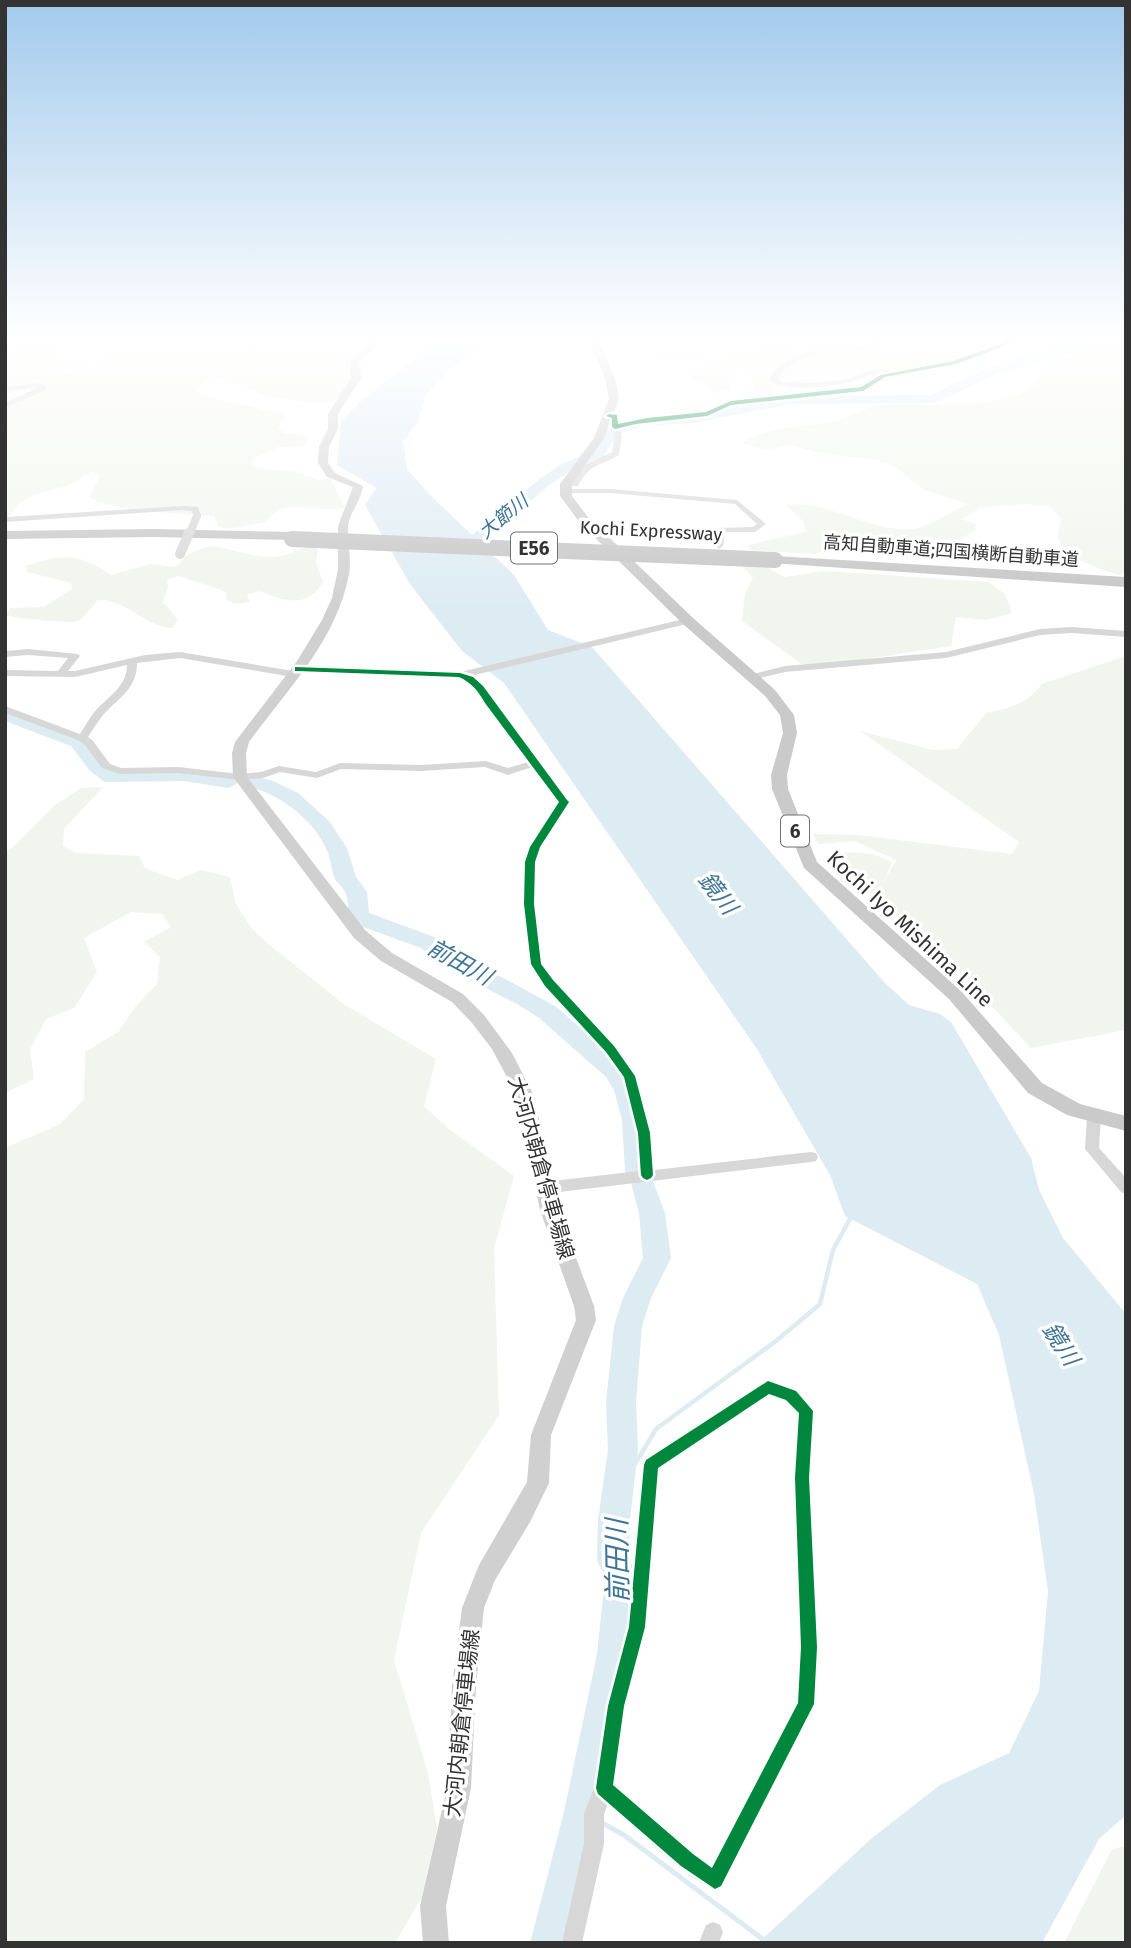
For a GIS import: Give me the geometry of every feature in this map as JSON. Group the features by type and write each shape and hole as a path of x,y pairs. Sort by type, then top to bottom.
{"highway":[{"name":"Kochi Expressway","path":"5,537 293,537 775,558"},
{"name":"高知自動車道;四国横断自動車道","path":"775,558 1126,580"}],"main road":[{"path":"240,777 239,752 242,742 325,629 343,577 345,518 357,500 358,486 328,472 323,463 324,447 332,430"},
{"path":"567,484 611,430"},
{"name":"Kochi Iyo Mishima Line","path":"567,484 568,501 578,514 688,621 770,693 787,715 790,733 779,775 780,789 810,864 955,995 1035,1088 1059,1104 1126,1124"},
{"name":"大河内朝倉停車場線","path":"240,777 343,914 365,938 380,952 450,992 473,1013 520,1082 530,1114 543,1188 555,1230 585,1304 586,1320 541,1435 538,1483 487,1573 474,1608 464,1686 459,1788 433,1906 435,1942"}],"street":[{"path":"567,484 575,484 583,468 614,456 618,445 612,430"},
{"path":"567,484 610,491 737,502 762,524 755,529 721,530 719,546"},
{"path":"5,520 195,509 197,516 180,554"},
{"path":"5,673 75,674 132,661 180,655 295,672 463,674 688,621"},
{"path":"752,677 785,669 856,664 887,658 946,655 1040,632 1072,630 1126,634"},
{"path":"5,654 27,652 75,656 60,674"},
{"path":"82,738 119,689 127,685 132,674 132,661"},
{"path":"463,674 479,685 488,701 564,802 535,847 529,870 528,904 536,964 549,984 610,1049 629,1076 644,1133 647,1175"},
{"path":"5,709 82,738 106,766 113,769 189,770 240,777 263,775 279,769 317,775 340,766 421,768 486,764 508,772 534,763"},
{"path":"1094,1116 1092,1149 1126,1188"},
{"path":"543,1188 811,1157"},
{"path":"572,1943 594,1844 594,1814 604,1788 616,1706 637,1628 651,1465 768,1387 791,1395 806,1410 802,1478 810,1647 806,1703 715,1880 687,1860 604,1788"}],"shaded area":[{"path":"5,430 281,430 307,436 308,441 305,446 278,447 254,458 251,464 256,468 290,471 320,480 331,479 345,508 292,507 273,514 266,522 225,528 219,527 214,516 129,509 98,502 90,497 100,475 93,472 69,485 27,499 5,518"},
{"path":"775,430 1126,430 1126,570 1120,575 1075,557 1061,544 1058,537 1061,519 1049,506 1027,504 982,507 962,519 975,524 976,530 949,546 844,542 815,554 749,550 748,545 805,532 803,521 786,505 817,507 881,526 913,529 968,504 924,490 897,468 881,461 817,452 791,445 764,450 742,443"},
{"path":"208,546 270,557 313,546 318,550 316,562 323,582 317,591 303,599 286,600 259,591 247,595 250,602 236,604 226,600 226,593 219,589 178,576 167,580 168,587 163,602 178,620 173,628 153,623 117,603 98,600 81,619 73,622 5,615 10,608 44,607 72,589 71,583 27,572 25,566 70,557 89,562 111,575 150,564 175,567 187,555"},
{"path":"767,563 770,569 784,577 825,571 988,582 1005,594 1012,613 987,620 956,617 951,646 807,668 742,621 745,594 753,578 740,564"},
{"path":"1126,656 1126,1030 1031,1048 953,965 865,890 874,885 840,881 840,859 834,853 864,853 886,859 892,863 883,883 896,860 855,841 818,844 813,834 858,835 1012,854 1019,842 860,731 933,750 957,749 986,713 1017,704 1031,696 1042,684"},
{"path":"103,787 64,829 63,846 76,853 139,856 145,868 177,880 201,870 230,877 236,904 252,929 272,947 345,1005 436,1059 424,1106 449,1129 514,1176 494,1249 499,1415 421,1533 394,1660 428,1773 437,1828 422,1897 395,1943 5,1943 5,1148 60,1124 84,1099 85,1052 118,1032 136,1006 157,984 160,957 144,942 171,927 162,914 131,912 84,938 97,972 74,1008 46,1019 30,1049 34,1079 5,1093 5,851 11,849 55,805 81,788"},
{"path":"1126,1846 1126,1943 1064,1943 1112,1849"}],"water":[{"name":"鏡川","path":"340,430 412,430 403,441 407,469 431,496 514,575 548,630 592,647 884,982 909,1005 940,1014 951,1022 1031,1158 1039,1190 1063,1238 1126,1314 1126,1815 1099,1839 1042,1943 758,1943 872,1838 940,1785 1009,1753 1039,1691 1048,1591 1034,1494 999,1335 977,1284 845,1216 830,1175 757,1049 504,683 462,651 410,584 365,505 376,488 337,465"}],"waterway":[{"name":"大節川","path":"449,556 479,537 543,483 565,468 599,453 611,432 617,430"},
{"name":"前田川","path":"5,714 78,742 97,767 112,778 183,775 229,782"},
{"name":"前田川","path":"254,782 291,797 323,826 337,848 346,879 356,892 360,918 429,943 462,966 525,998 547,1012 615,1071 626,1090 635,1120 638,1171"},
{"name":"前田川","path":"549,1943 582,1812 614,1654 621,1597 621,1576 613,1560 614,1520 623,1450 621,1402 628,1326 637,1298 657,1258 652,1213 642,1181"},
{"path":"633,1467 656,1429 776,1341 820,1304 833,1250 851,1217"},
{"path":"621,1576 633,1467"},
{"path":"602,1823 624,1835 768,1943"}],"cycle path":[{"path":"298,669 460,675 470,679 480,688 564,802 535,847 530,862 529,904 536,964 549,983 610,1049 629,1076 644,1133 647,1175"},
{"path":"768,1387 791,1395 806,1411 802,1478 809,1647 806,1704 715,1880 687,1860 604,1788 616,1706 637,1627 651,1465 768,1387"}]}
